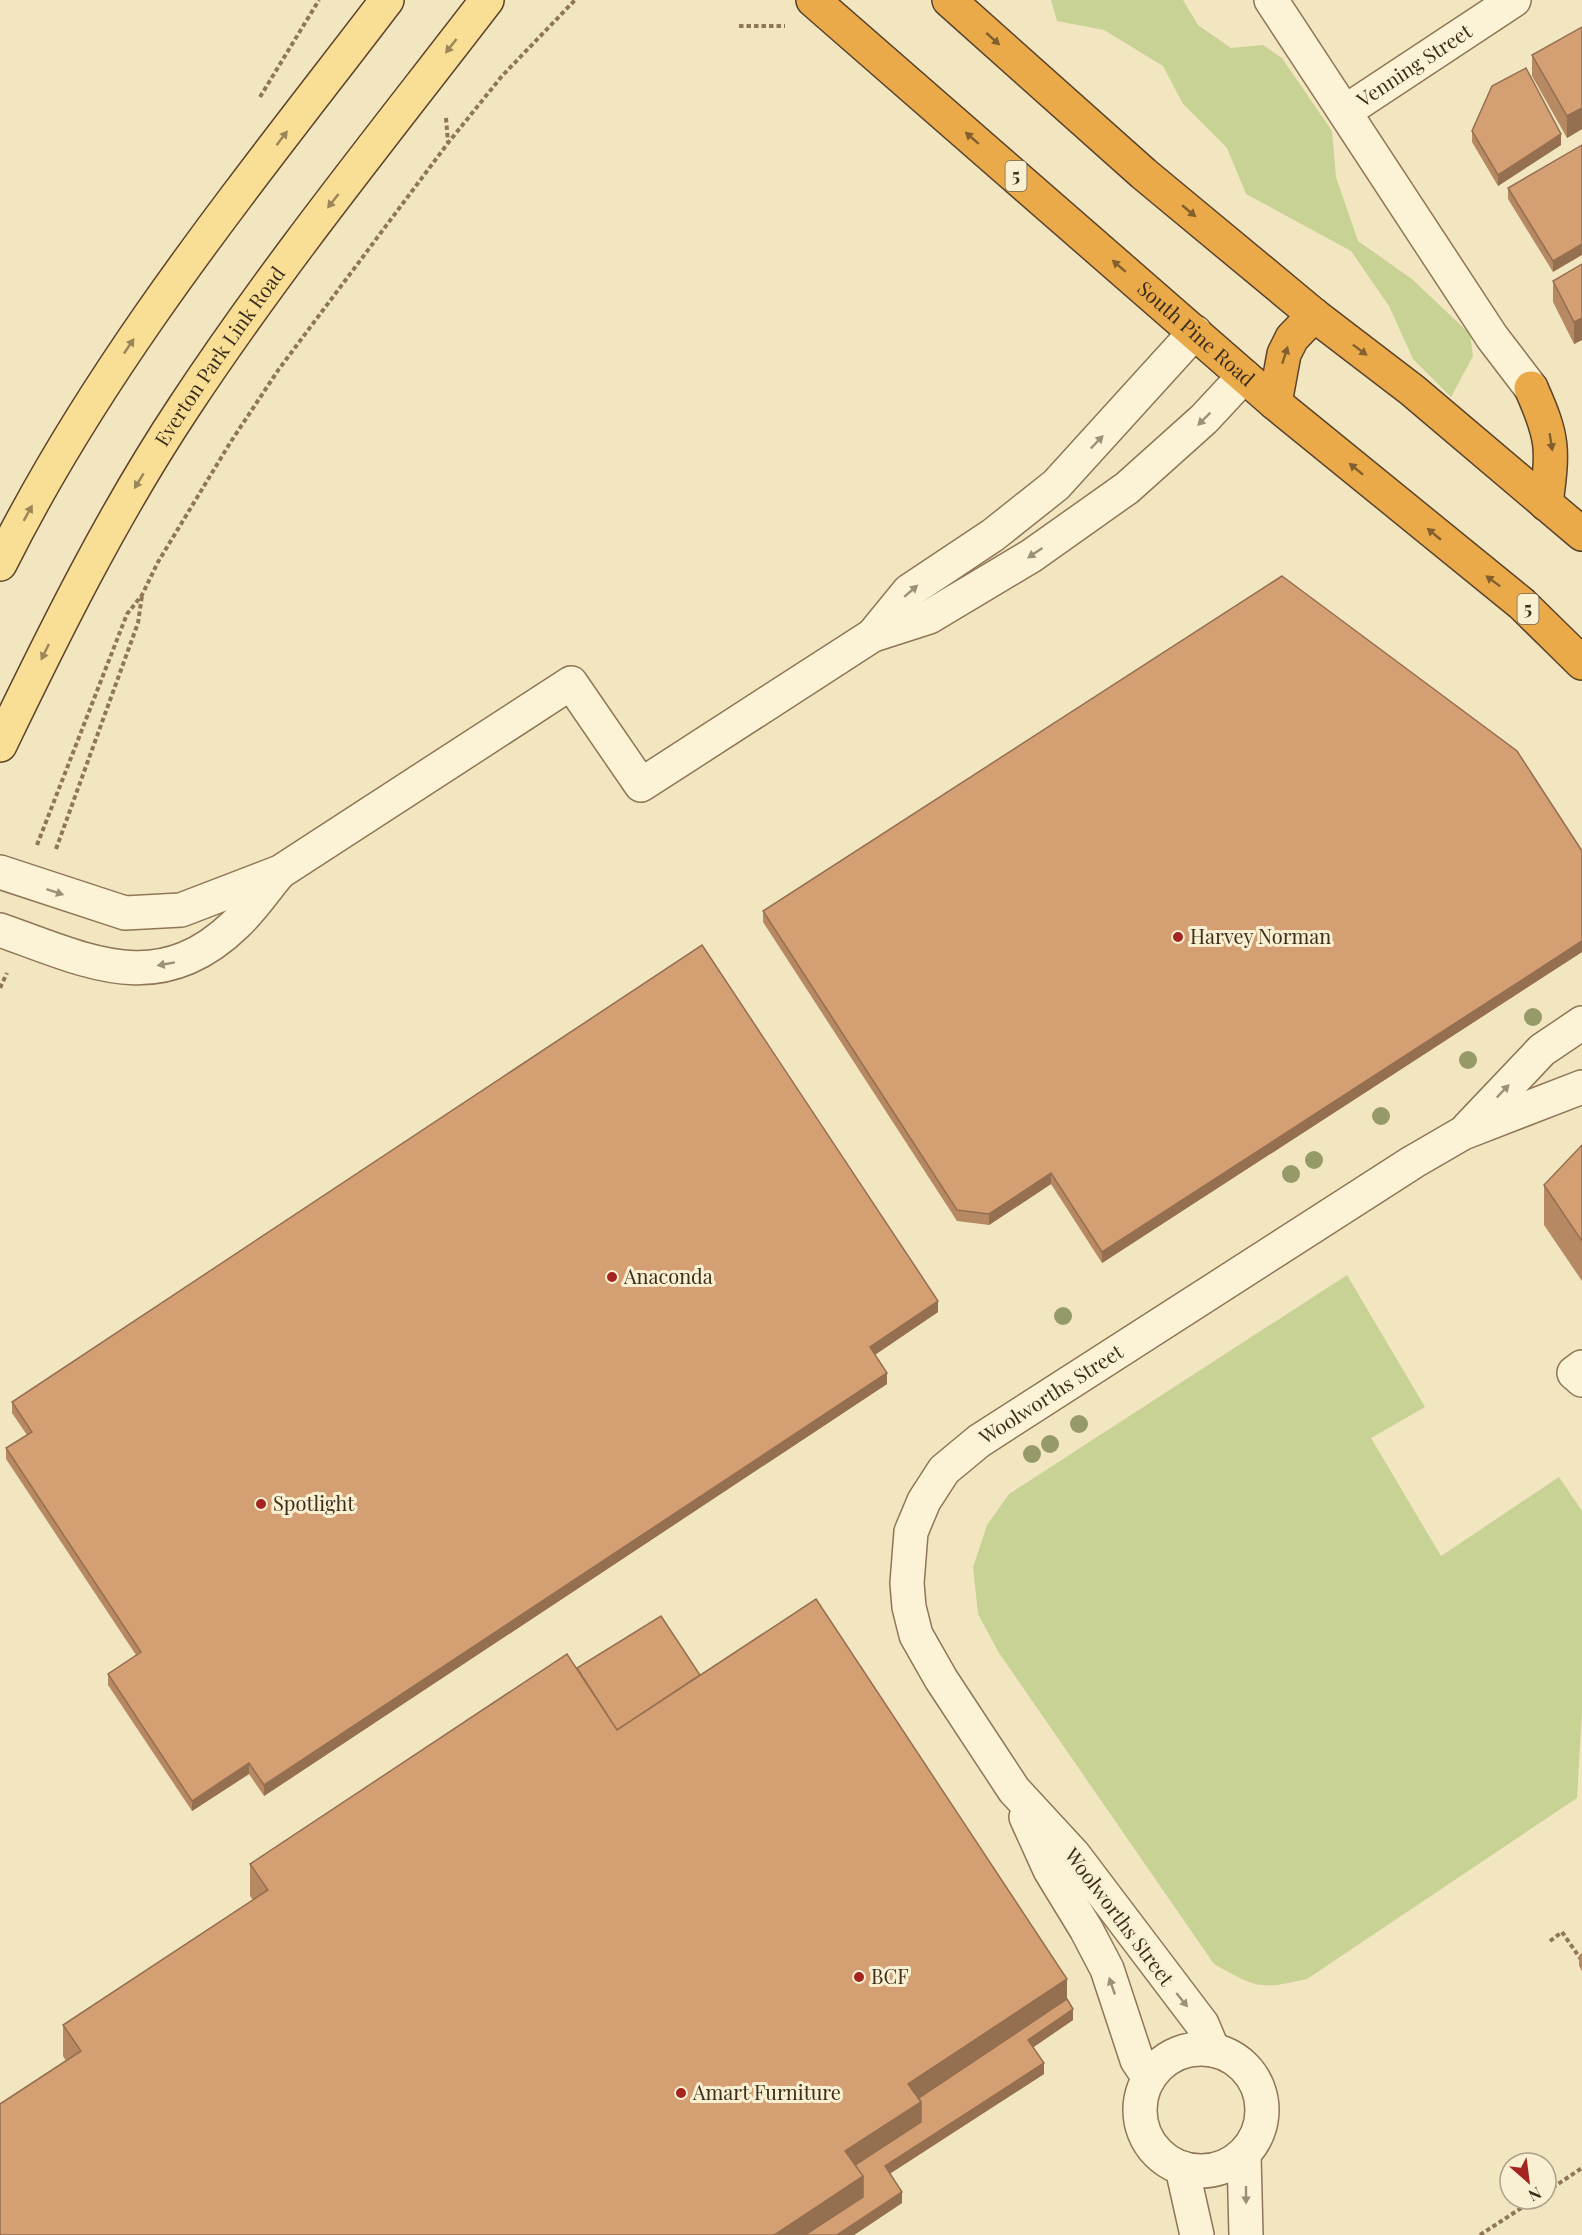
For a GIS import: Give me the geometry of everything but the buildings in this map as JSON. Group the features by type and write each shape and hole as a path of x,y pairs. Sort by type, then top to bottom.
{"highway":[{"name":"South Pine Road","path":"813,0 1275,403 1522,603 1582,663"},
{"path":"949,0 1144,174 1314,315 1412,390 1582,534"},
{"path":"1275,403 1284,354 1292,338 1314,315"},
{"path":"1531,388 1549,432 1552,453 1546,504"}],"main road":[{"path":"0,564 82,415 153,311 387,0"},
{"name":"Everton Park Link Road","path":"0,745 104,540 183,408 263,291 487,0"}],"street":[{"path":"1271,0 1346,111 1492,337 1531,388"},
{"name":"Venning Street","path":"1346,111 1514,0"},
{"path":"873,635 909,591 993,536 1056,485 1195,332"},
{"path":"0,872 125,913 150,914 181,910 280,872 571,683 640,785 873,635 929,617 1048,544 1127,488 1204,419 1244,376"},
{"path":"0,930 104,966 124,968 175,962 218,939 237,924 280,872"},
{"name":"Woolworths Street","path":"1463,1133 1542,1050 1582,1023"},
{"name":"Woolworths Street","path":"1149,2079 1137,2060 1107,1969 1050,1870 1014,1791 925,1654 909,1607 907,1583 911,1532 924,1501 944,1470 979,1441 1168,1317 1463,1133 1582,1087"},
{"path":"1582,1367 1574,1373 1582,1380"},
{"name":"Woolworths Street","path":"1014,1791 1074,1855 1202,2024 1213,2050"},
{"path":"1194,2050 1213,2050 1233,2058 1248,2070 1257,2085 1262,2102 1262,2121 1256,2139 1244,2155 1215,2170 1199,2171 1182,2168 1156,2152 1146,2136 1141,2119 1141,2100 1149,2079 1161,2064 1177,2054 1194,2050"},
{"path":"1244,2155 1246,2235"},
{"path":"1182,2168 1197,2235"}],"path":[{"path":"254,106 319,0"},
{"path":"41,835 127,614 142,595 158,562 279,369 448,142 502,76 575,0"},
{"path":"54,858 138,623 142,595"},
{"path":"1550,1941 1562,1932 1582,1962"},
{"path":"1558,2184 1582,2168"},
{"path":"1480,2235 1517,2211"}],"green space":[{"path":"1051,0 1183,0 1198,25 1231,48 1263,45 1282,58 1332,131 1336,177 1358,241 1412,279 1470,334 1473,356 1451,397 1413,359 1389,306 1351,251 1246,194 1227,148 1183,104 1163,66 1104,30 1057,21"},
{"path":"1347,1275 1425,1407 1371,1438 1441,1556 1559,1477 1582,1511 1582,1711 1577,1798 1307,1979 1278,1985 1259,1985 1214,1964 999,1653 978,1614 973,1567 987,1525 1009,1494"}],"place":[{"name":"Harvey Norman","path":"1178,937"},
{"name":"Anaconda","path":"612,1277"},
{"name":"Spotlight","path":"261,1504"},
{"name":"BCF","path":"859,1977"},
{"name":"Amart Furniture","path":"681,2093"}]}
